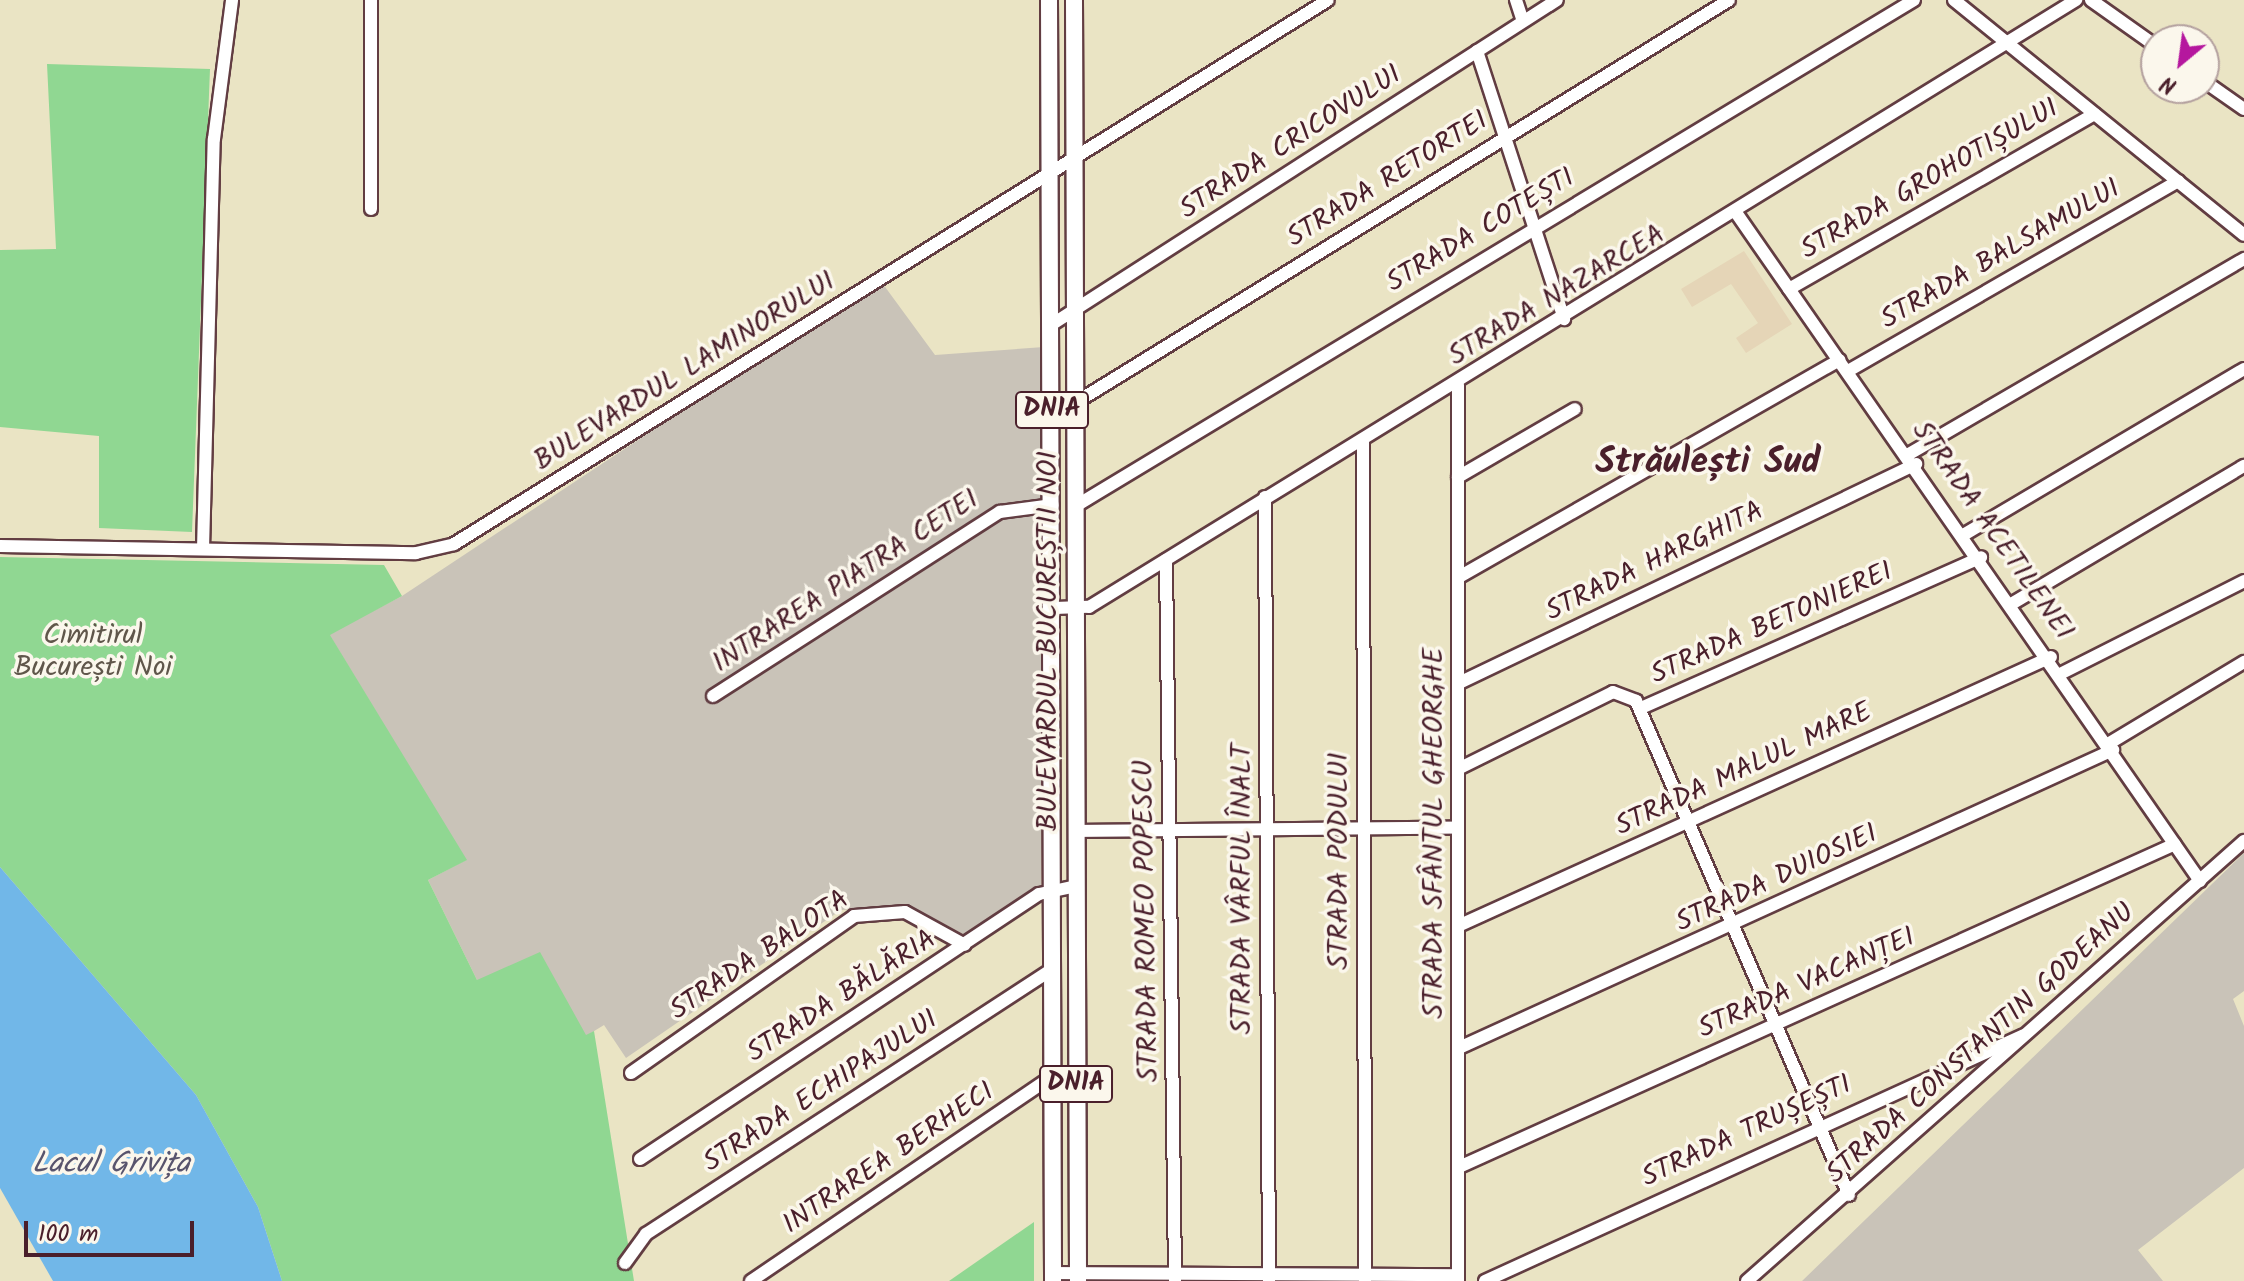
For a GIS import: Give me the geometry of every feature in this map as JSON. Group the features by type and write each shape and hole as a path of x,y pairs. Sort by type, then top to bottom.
{"main road":[{"name":"BULEVARDUL BUCUREȘTII NOI","path":"1049,0 1054,608 1053,1277"},
{"name":"BULEVARDUL BUCUREȘTII NOI","path":"1074,0 1072,313 1075,403 1078,1278"}],"street":[{"path":"203,549 214,126 232,0"},
{"path":"371,0 371,209"},
{"name":"BULEVARDUL LAMINORULUI","path":"0,546 416,553 454,544 1328,0"},
{"path":"1516,0 1523,21"},
{"name":"STRADA CRICOVULUI","path":"1051,325 1557,0"},
{"name":"STRADA RETORTEI","path":"1075,403 1729,0"},
{"name":"STRADA COTEȘTI","path":"1074,507 1534,226 1914,0"},
{"path":"1954,0 2244,235"},
{"name":"STRADA NAZARCEA","path":"1054,608 1075,608 1166,560 1265,497 1458,385 1737,214 2076,0"},
{"path":"2091,0 2140,35"},
{"path":"1477,51 1564,319"},
{"path":"2220,92 2244,109"},
{"name":"STRADA GROHOTIȘULUI","path":"1789,289 2094,114"},
{"name":"STRADA BALSAMULUI","path":"1459,577 2178,181"},
{"path":"1026,189 1050,200"},
{"name":"STRADA ACETILENEI","path":"1737,214 2051,657 2200,881"},
{"name":"STRADA HARGHITA","path":"1459,683 1912,459 2244,259"},
{"path":"1965,534 2244,369"},
{"name":"STRADA SFÂNTUL GHEORGHE","path":"1458,385 1458,1278"},
{"path":"1458,477 1575,409"},
{"name":"STRADA PODULUI","path":"1363,440 1365,1279"},
{"path":"2013,603 2244,466"},
{"name":"STRADA VÂRFUL ÎNALT","path":"1265,497 1269,1279"},
{"name":"INTRAREA PIATRA CETEI","path":"713,696 1000,512 1053,505"},
{"name":"STRADA BETONIEREI","path":"1458,769 1613,692 1629,694 1641,708 1981,557"},
{"name":"STRADA ROMEO POPESCU","path":"1166,560 1175,1278"},
{"path":"2062,673 2244,581"},
{"name":"STRADA MALUL MARE","path":"1458,926 2051,657"},
{"name":"STRADA DUIOSIEI","path":"1459,1048 1733,927 2111,747 2244,662"},
{"path":"1641,708 1849,1195"},
{"path":"1076,831 1457,828"},
{"name":"STRADA CONSTANTIN GODEANU","path":"1747,1280 1849,1195 2244,841"},
{"name":"STRADA VACANȚEI","path":"1459,1167 2175,844"},
{"name":"STRADA BĂLĂRIA","path":"640,1159 965,945 1053,890 1076,886"},
{"name":"STRADA BALOTA","path":"631,1073 854,916 905,912 965,945"},
{"name":"STRADA ECHIPAJULUI","path":"625,1263 646,1234 1052,969"},
{"name":"STRADA TRUȘEȘTI","path":"1485,1281 1817,1124 2033,1032"},
{"name":"INTRAREA BERHECI","path":"751,1281 1053,1076"},
{"path":"1053,1277 1458,1278"}],"shaded area":[{"path":"1744,251 1792,324 1746,353 1736,338 1758,323 1731,284 1692,307 1681,289"},
{"path":"880,280 935,355 1044,347 1041,885 965,935 907,904 841,910 626,1058 604,1025 586,1036 477,980 428,880 466,860 329,634 402,596"},
{"path":"2244,853 2244,991 2233,999 2244,1026 2244,1168 2138,1250 2163,1281 1802,1281"}],"green space":[{"path":"47,64 210,69 192,532 99,528 99,436 0,427 0,250 56,249"},
{"name":"Cimitirul București Noi","path":"0,557 384,565 402,596 330,635 467,860 428,880 477,980 540,952 586,1035 594,1031 634,1281 282,1281 258,1207 196,1095 0,867"},
{"path":"1034,1222 1034,1281 949,1281"}],"water":[{"name":"Lacul Grivița","path":"0,867 196,1095 258,1207 282,1281 53,1281 0,1188"}],"district":[{"name":"Străulești Sud","path":"1708,463"}]}
